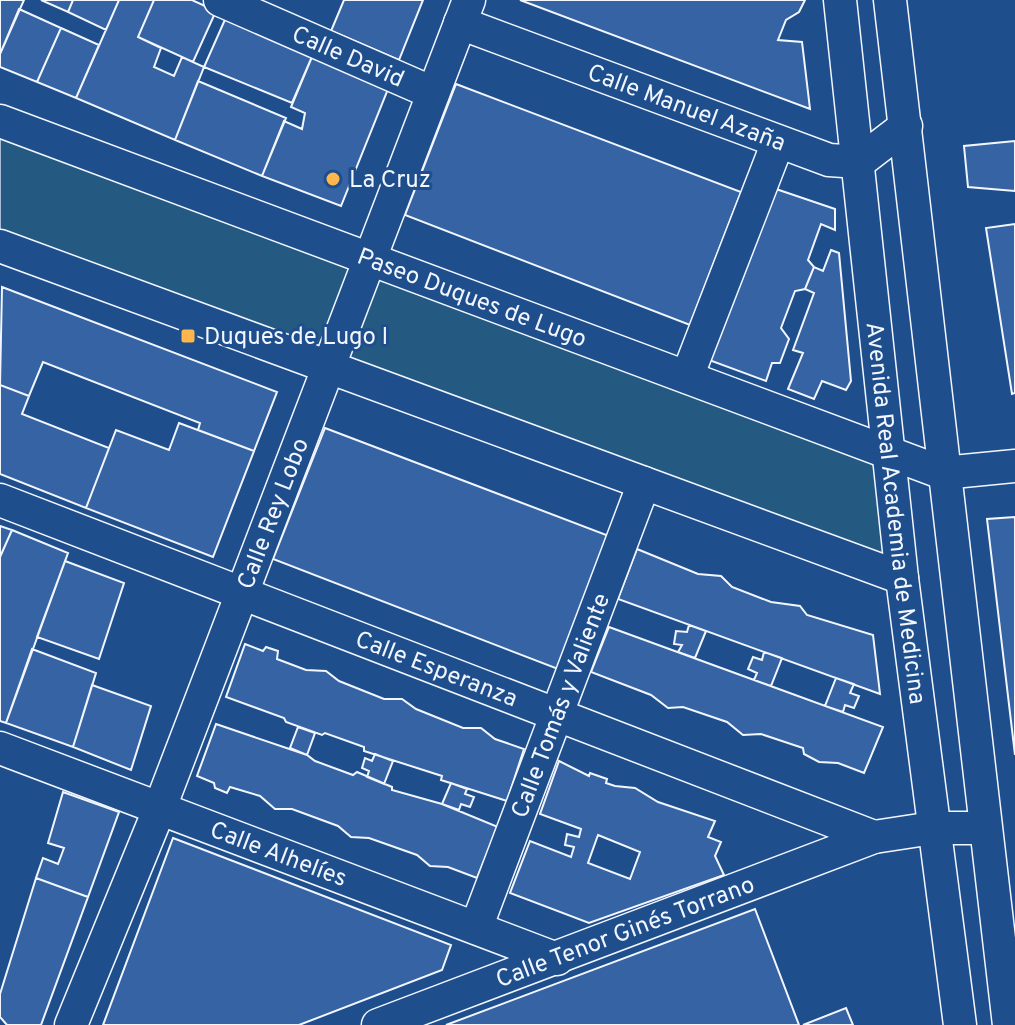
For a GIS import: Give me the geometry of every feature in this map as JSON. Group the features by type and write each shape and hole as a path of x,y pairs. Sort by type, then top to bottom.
{"street":[{"name":"Calle David","path":"220,0 433,93"},
{"name":"Avenida Real Academia de Medicina","path":"840,0 902,578 960,1025"},
{"name":"Avenida Real Academia de Medicina","path":"890,0 1009,1025"},
{"name":"Calle Rey Lobo","path":"71,1025 159,810 464,12"},
{"name":"Calle Manuel Azaña","path":"464,12 778,142 829,160 859,162"},
{"name":"Paseo Duques de Lugo","path":"0,121 943,473"},
{"path":"859,162 906,126"},
{"path":"687,377 778,142"},
{"path":"0,246 902,578 951,546"},
{"path":"943,473 1015,466"},
{"name":"Calle Tomás y Valiente","path":"476,928 644,483"},
{"name":"Calle Esperanza","path":"0,500 874,837"},
{"name":"Calle Alhelíes","path":"0,748 557,959"},
{"name":"Calle Tenor Ginés Torrano","path":"378,1025 874,837 933,828 985,828"}],"shaded area":[{"path":"0,121 890,453 902,578 0,246"}],"building":[{"path":"0,0 24,0 0,54"},
{"path":"41,0 73,0 68,12"},
{"path":"73,0 119,0 106,30 68,12"},
{"path":"119,0 154,0 138,37 161,48 154,67 174,76 182,57 204,67 175,140 76,98"},
{"path":"154,0 192,0 216,11 193,62 138,37"},
{"path":"344,0 423,0 399,60 331,31"},
{"path":"520,0 805,0 799,12 786,20 778,40 802,42 810,109"},
{"path":"19,9 61,28 37,82 0,67 0,54"},
{"path":"227,15 314,52 292,103 204,67"},
{"path":"61,28 99,45 76,98 37,82"},
{"path":"314,52 390,84 341,206 262,176 284,121 302,129 305,113 291,107"},
{"path":"198,81 286,118 262,176 175,140"},
{"path":"456,84 741,192 690,325 405,215"},
{"path":"1015,141 1015,191 968,187 964,146"},
{"path":"776,189 835,209 835,230 821,224 808,260 814,267 805,289 795,291 781,328 789,339 780,363 772,363 766,381 709,360"},
{"path":"1015,224 1015,393 1012,394 986,228"},
{"path":"831,250 839,253 851,381 846,390 822,381 814,399 788,389 803,353 793,350 814,293 805,289 814,267 823,271"},
{"path":"2,287 277,392 254,451 198,430 200,423 43,362 29,396 0,385"},
{"path":"0,385 29,396 22,414 109,448 86,508 0,474"},
{"path":"179,423 254,451 213,557 86,508 116,430 169,450"},
{"path":"325,428 609,536 558,669 273,559"},
{"path":"1015,517 1015,755 987,519"},
{"path":"0,526 12,530 0,557"},
{"path":"12,530 68,553 6,723 0,721 0,557"},
{"path":"637,549 698,574 721,576 732,587 771,602 800,606 807,615 873,635 880,694 618,599"},
{"path":"65,561 124,583 99,659 37,637"},
{"path":"689,625 706,631 695,658 678,652 682,645 674,644 676,631 687,632"},
{"path":"609,627 883,727 864,773 838,763 819,762 804,754 803,748 761,734 743,735 727,722 683,707 668,708 651,695 591,672"},
{"path":"245,644 263,651 266,647 278,651 277,659 306,670 326,671 339,681 384,699 402,699 416,709 463,728 481,728 495,739 524,749 507,801 441,780 442,776 364,751 364,747 286,722 284,718 226,697"},
{"path":"32,649 96,673 73,747 6,723"},
{"path":"764,652 782,658 771,686 754,680 757,673 748,669 753,657 762,660"},
{"path":"836,678 854,684 850,693 859,696 854,708 845,705 843,712 825,706"},
{"path":"92,685 151,706 131,770 73,747"},
{"path":"216,724 307,755 353,775 357,772 392,787 392,790 442,804 498,827 477,878 448,867 430,866 417,855 369,838 351,837 338,826 292,809 275,809 260,796 230,787 227,793 215,788 214,783 197,776"},
{"path":"298,727 315,733 307,755 290,748"},
{"path":"375,754 393,761 384,784 367,777 369,771 362,768 365,758 372,761"},
{"path":"559,761 589,776 590,773 607,779 606,783 635,788 658,802 715,821 708,837 721,842 715,856 724,875 589,923 510,893 530,841 571,857 574,847 565,845 567,834 579,837 581,829 540,814","holes":["598,835 640,852 630,879 588,863"]},
{"path":"451,783 467,789 465,794 474,797 470,807 461,804 459,810 442,804"},
{"path":"63,792 119,812 88,897 36,878 43,858 58,864 64,848 48,843"},
{"path":"173,838 451,945 442,970 299,1025 103,1025"},
{"path":"36,878 88,897 41,1025 7,1025 0,1017 0,994"},
{"path":"755,909 799,1025 446,1025"},
{"path":"846,1008 853,1025 803,1025"}],"place":[{"name":"La Cruz","path":"333,179"},
{"name":"Duques de Lugo I","path":"188,336"}]}
